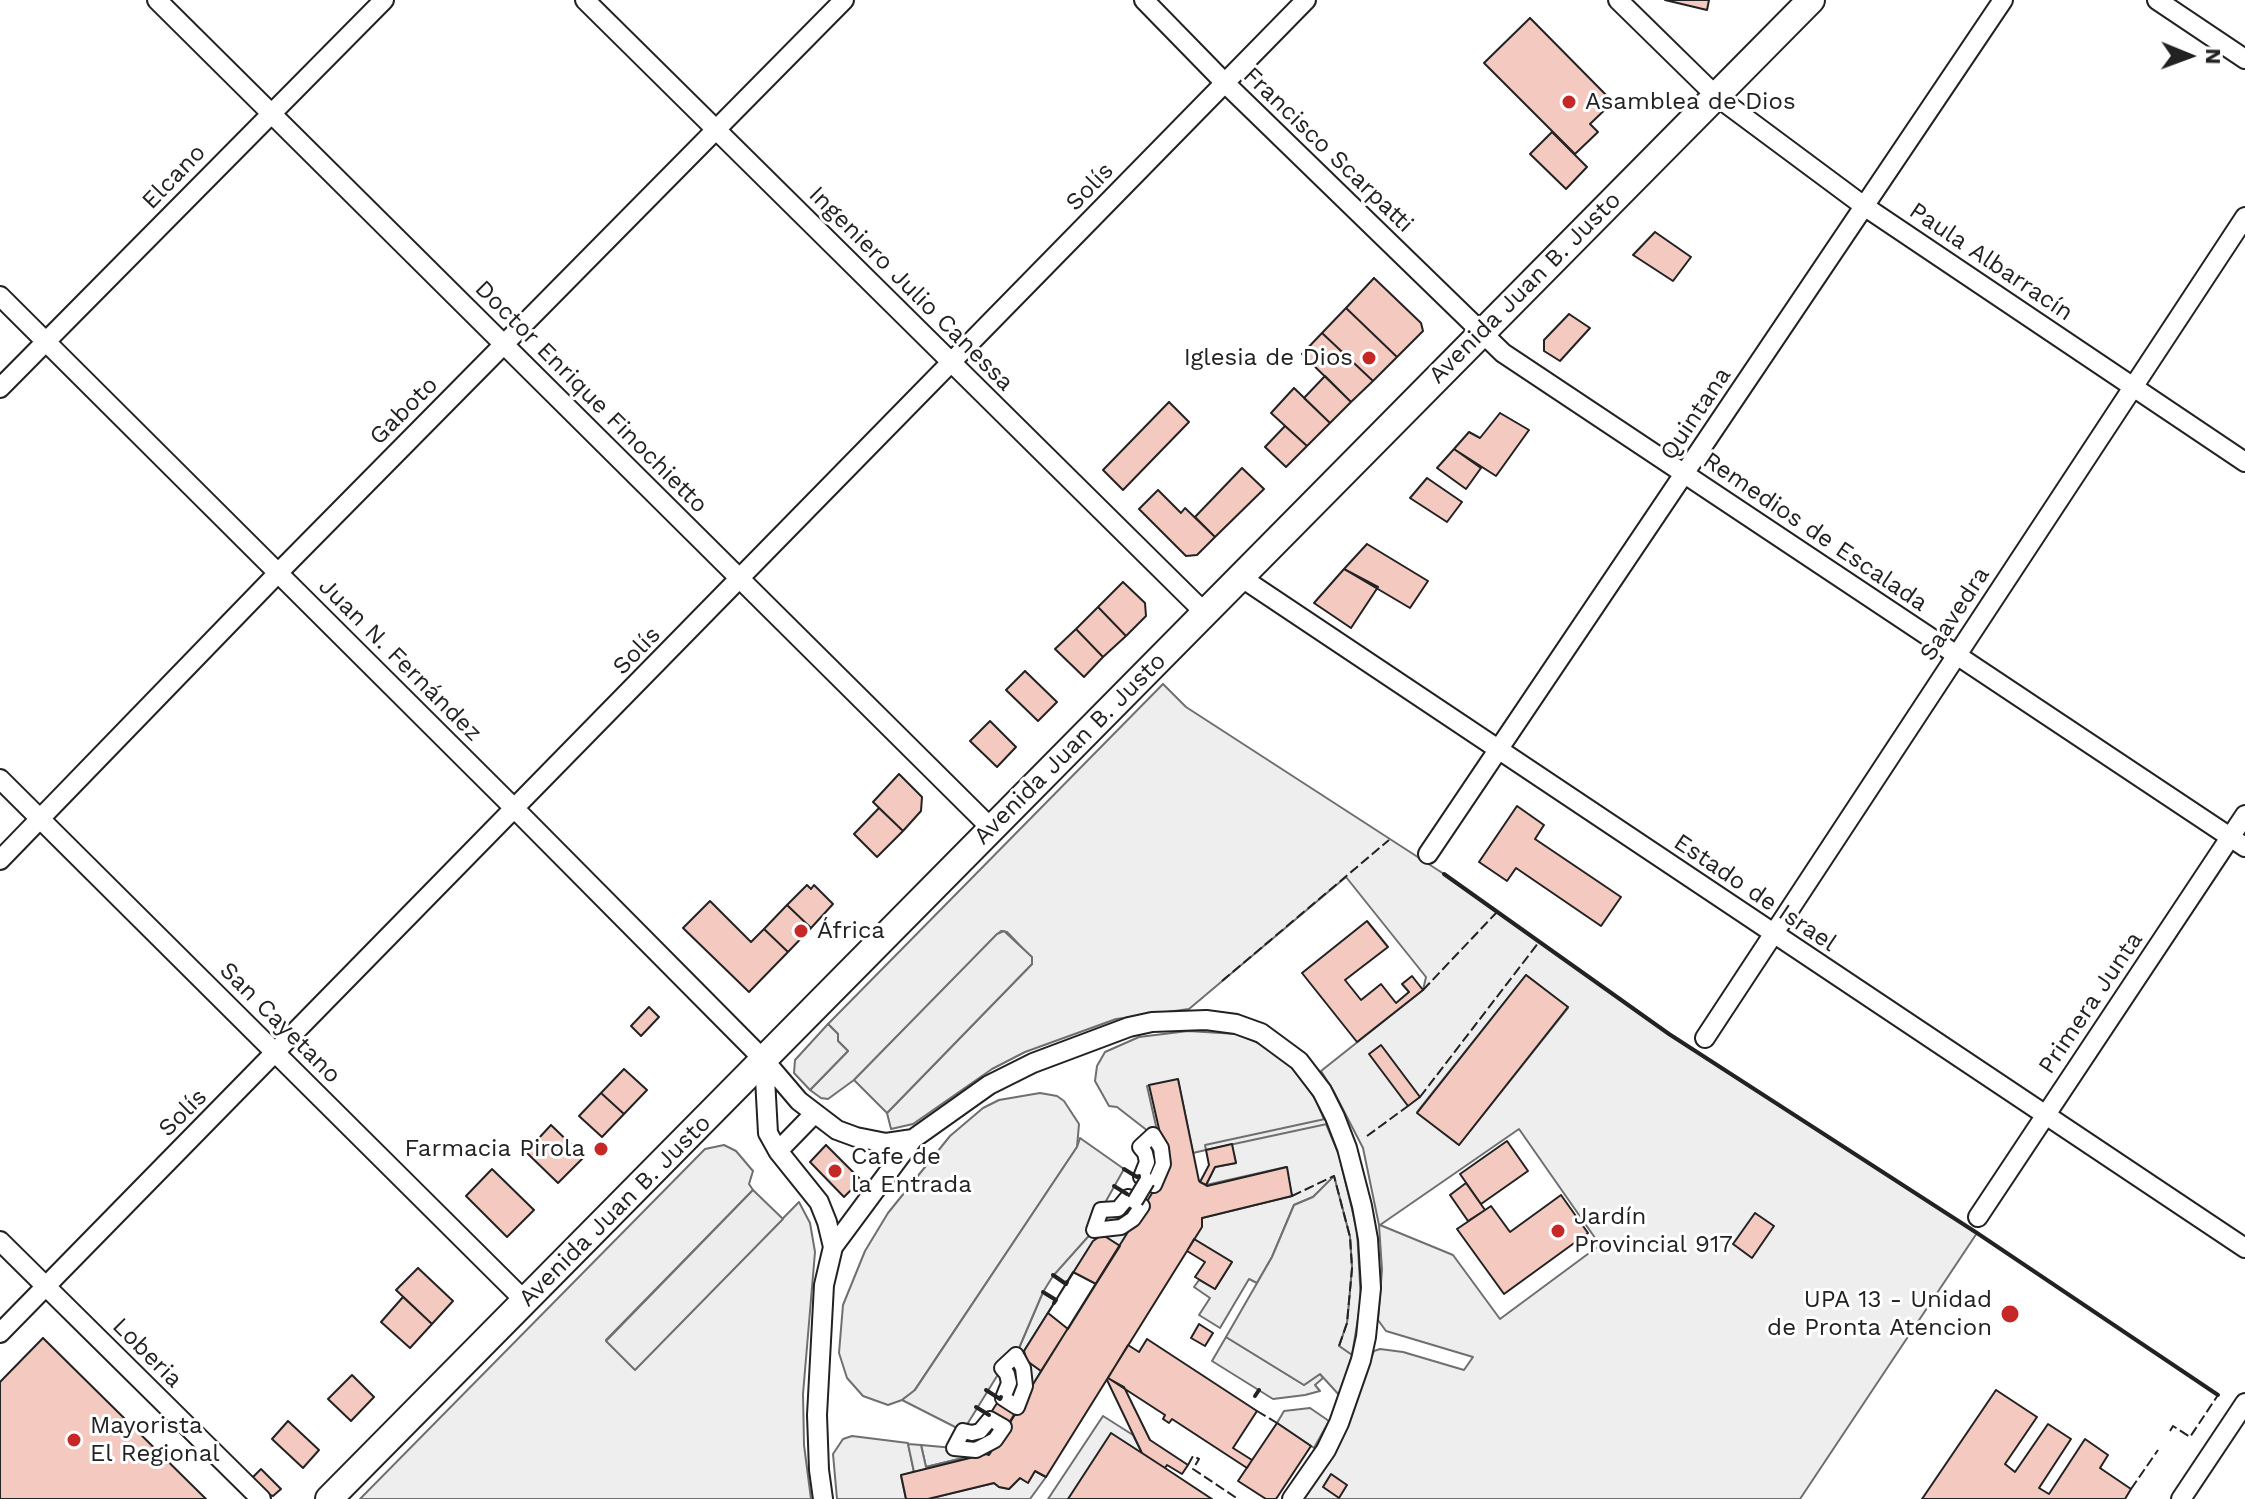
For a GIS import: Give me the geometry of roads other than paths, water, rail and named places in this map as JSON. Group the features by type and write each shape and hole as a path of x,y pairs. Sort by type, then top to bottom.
{"main road":[{"name":"Avenida Juan B. Justo","path":"329,1499 1811,0"}],"street":[{"name":"Doctor Enrique Finochietto","path":"157,0 992,829"},
{"name":"Elcano","path":"0,388 384,0"},
{"name":"Ingeniero Julio Canessa","path":"585,0 1204,612"},
{"name":"Gaboto","path":"0,860 278,573 844,0"},
{"name":"Francisco Scarpatti","path":"1144,0 1225,83 1482,332"},
{"name":"Solís","path":"0,1333 1306,0"},
{"name":"Paula Albarracín","path":"1618,0 1716,96 1864,206 2245,462"},
{"name":"Quintana","path":"1428,854 2003,0"},
{"path":"2157,0 2245,59"},
{"name":"Saavedra","path":"1705,1038 2245,217"},
{"name":"Juan N. Fernández","path":"0,296 515,809 814,1114 837,1130 856,1137 886,1143 913,1139"},
{"name":"Remedios de Escalada","path":"1482,332 1503,353 2238,842"},
{"name":"Estado de Israel","path":"1239,576 2245,1248"},
{"name":"San Cayetano","path":"0,779 525,1301"},
{"name":"Primera Junta","path":"1978,1217 2045,1115 2238,842 2245,815"},
{"path":"823,1499 817,1415 824,1285 833,1247 913,1139 1009,1074 1111,1033 1152,1022 1206,1020 1236,1024 1274,1040 1299,1061 1322,1091 1347,1148 1364,1217 1371,1288 1366,1337 1347,1402 1326,1450 1292,1499"},
{"path":"764,1060 768,1133 778,1151 819,1202 833,1247"},
{"path":"778,1151 814,1114"},
{"path":"1098,1219 1101,1210 1118,1209 1128,1197 1135,1201 1154,1170 1154,1149 1147,1141"},
{"name":"Loberia","path":"0,1241 261,1499"},
{"path":"959,1439 982,1438 997,1423 1010,1402 1003,1398 1009,1383 1002,1368 1009,1361"},
{"path":"2181,1499 2245,1403"}],"place":[{"name":"Asamblea de Dios","path":"1569,102"},
{"name":"Iglesia de Dios","path":"1369,358"},
{"name":"África","path":"801,931"},
{"name":"Farmacia Pirola","path":"601,1149"},
{"name":"Cafe de la Entrada","path":"835,1171"},
{"name":"Jardín Provincial 917","path":"1558,1231"},
{"name":"UPA 13 - Unidad de Pronta Atencion","path":"2010,1314"},
{"name":"Mayorista El Regional","path":"74,1440"}]}
